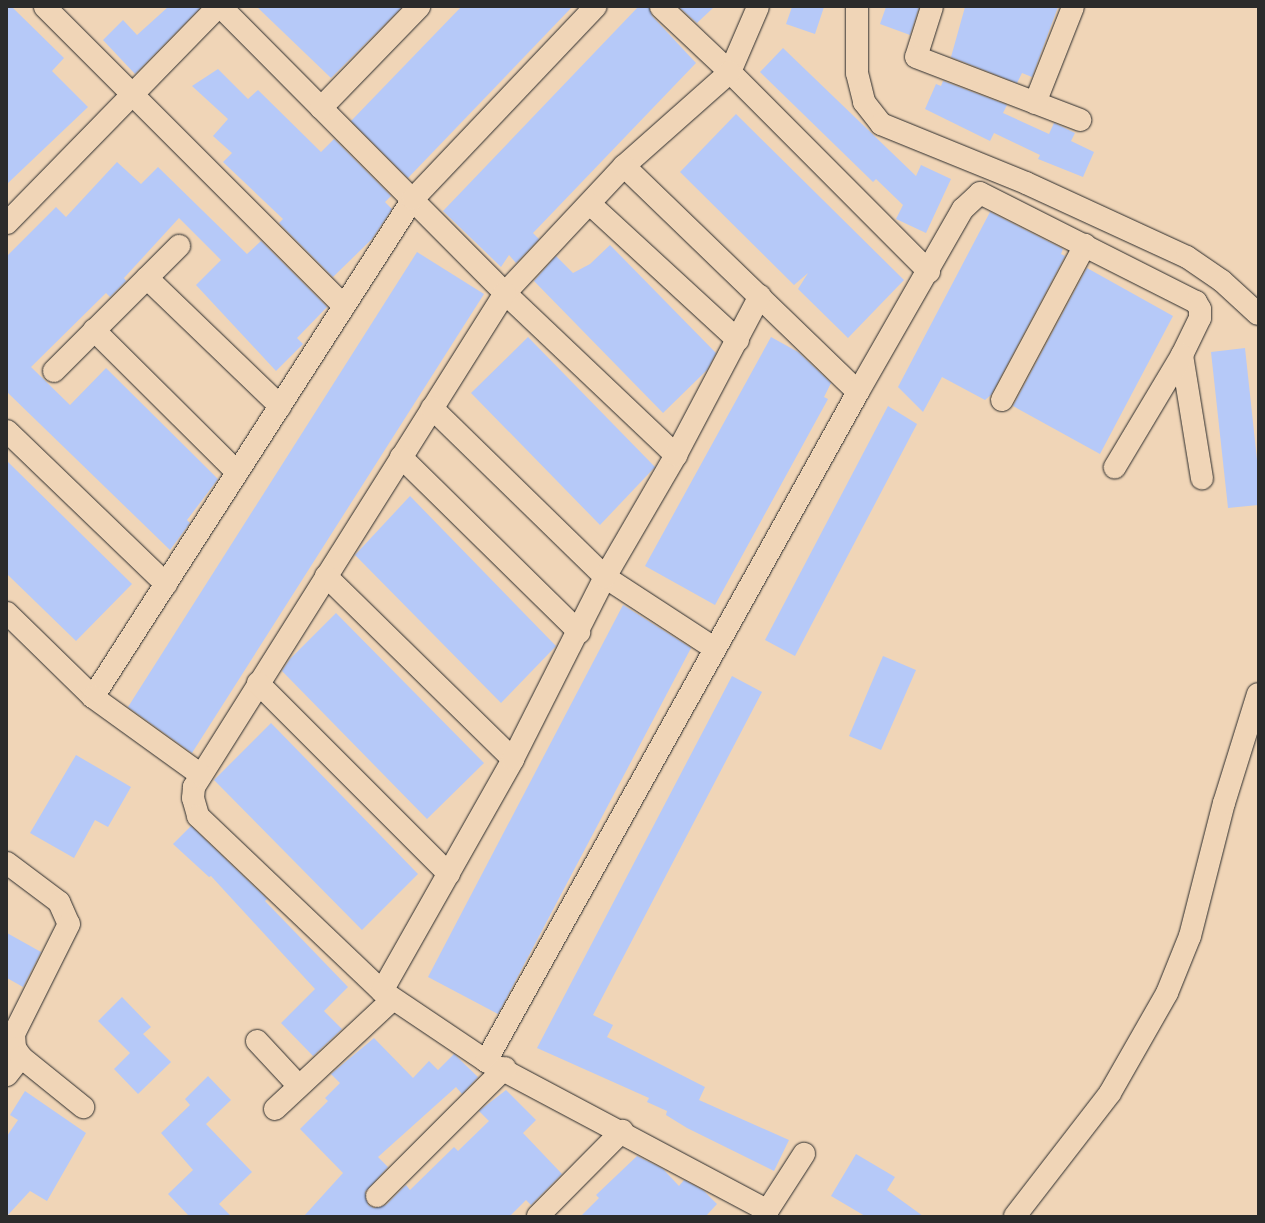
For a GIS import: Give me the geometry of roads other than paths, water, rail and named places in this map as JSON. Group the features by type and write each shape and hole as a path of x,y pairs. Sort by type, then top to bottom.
{"street":[{"path":"45,7 134,93 344,306"},
{"path":"7,223 220,7 505,293 676,455"},
{"path":"321,108 419,7"},
{"path":"93,697 412,199 595,7"},
{"path":"660,7 730,72 928,272"},
{"path":"758,7 730,72 624,166 505,293 258,683 194,787 198,816 388,995 496,1065 622,1131 766,1213 804,1154"},
{"path":"857,7 856,73 864,102 881,124 1026,183 1187,257 1222,281 1258,314"},
{"path":"932,7 916,57 1080,120"},
{"path":"1035,103 1073,7"},
{"path":"624,166 858,392"},
{"path":"377,1196 496,1065 714,648 963,209 980,193 1086,245 1196,302 1200,318 1182,355 1115,467"},
{"path":"590,204 738,340"},
{"path":"1002,400 1086,245"},
{"path":"54,371 179,246"},
{"path":"147,278 280,406"},
{"path":"275,1109 388,995 449,874 513,759 579,632 605,577 676,455 760,296"},
{"path":"94,330 237,472"},
{"path":"1182,355 1202,478"},
{"path":"432,408 605,577 714,648"},
{"path":"7,431 166,584"},
{"path":"401,457 579,632"},
{"path":"326,576 513,759"},
{"path":"7,614 93,697 201,776"},
{"path":"258,683 449,874"},
{"path":"1015,1216 1110,1093 1167,993 1190,936 1224,803 1258,694"},
{"path":"7,863 59,902 69,924 14,1034 15,1048 21,1057 83,1107"},
{"path":"257,1041 298,1086"},
{"path":"7,1075 21,1057"},
{"path":"538,1216 622,1131"}]}
